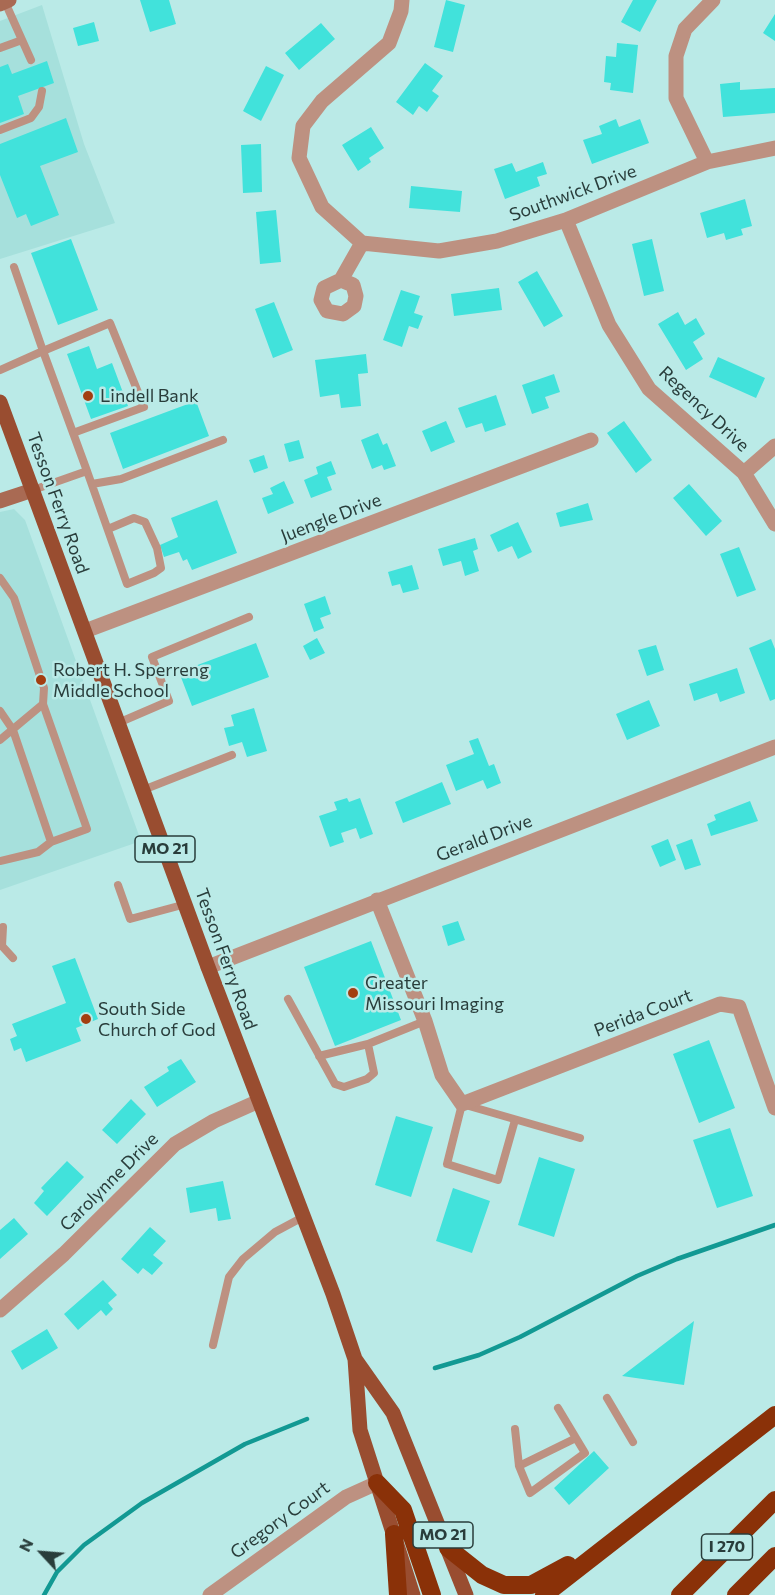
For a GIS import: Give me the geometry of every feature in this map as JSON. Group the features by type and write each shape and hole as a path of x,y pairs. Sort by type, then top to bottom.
{"highway":[{"path":"544,1595 775,1415"},
{"path":"377,1483 403,1510 432,1595"},
{"name":"I 270","path":"680,1595 775,1500"},
{"path":"394,1534 399,1595"},
{"path":"448,1548 482,1575 504,1585 531,1585 604,1546"},
{"name":"I 270","path":"736,1595 775,1556"}],"main road":[{"name":"Tesson Ferry Road","path":"0,402 355,1359 393,1413 466,1595"},
{"name":"Tesson Ferry Road","path":"355,1359 360,1430 413,1595"}],"street":[{"path":"341,280 362,243 322,207 299,158 303,126 322,101 389,43 401,11 402,0"},
{"path":"707,162 676,98 676,56 685,29 713,0"},
{"name":"Southwick Drive","path":"362,243 439,251 497,241 566,220 707,162 775,148"},
{"name":"Regency Drive","path":"566,220 609,325 649,389 744,473 775,524"},
{"name":"Juengle Drive","path":"85,632 591,440"},
{"path":"744,473 775,446"},
{"path":"0,501 33,490"},
{"name":"Gerald Drive","path":"208,967 775,747"},
{"path":"377,900 425,1021 442,1075 462,1104"},
{"name":"Perida Court","path":"462,1104 720,1004 740,1007 775,1108"},
{"name":"Carolynne Drive","path":"0,1310 64,1254 175,1144 214,1121 259,1101"},
{"name":"Gregory Court","path":"210,1595 346,1497 377,1483"}],"lane":[{"path":"5,2 31,60"},
{"path":"0,48 22,40"},
{"path":"0,130 32,118 39,107 42,91"},
{"path":"14,267 127,584 161,568 157,548 145,522 134,519 108,529"},
{"path":"0,370 110,323 144,407 73,433"},
{"path":"92,484 121,479 223,440"},
{"path":"33,490 87,471"},
{"path":"0,578 14,598 44,688 43,704 87,829 51,842 38,852 0,861"},
{"path":"118,723 169,701 152,657 249,617"},
{"path":"0,740 43,704"},
{"path":"0,711 13,730 51,842"},
{"path":"143,790 232,755"},
{"path":"118,885 130,919 186,904"},
{"path":"3,927 3,946 13,958"},
{"path":"288,999 335,1084 344,1087 367,1079 374,1073 368,1044"},
{"path":"319,1056 368,1044 425,1021"},
{"path":"515,1120 498,1180 447,1164 462,1104 580,1138"},
{"path":"213,1345 229,1277 243,1259 275,1232 303,1217"},
{"path":"607,1398 633,1442"},
{"path":"515,1429 519,1466 530,1493 585,1453 558,1408"},
{"path":"519,1466 576,1438"}],"shaded area":[{"path":"42,5 84,144 115,223 0,259 0,21"},
{"name":"Robert H. Sperreng Middle School","path":"14,509 25,520 141,841 0,890 0,512"}],"building":[{"path":"140,0 169,0 176,24 150,32"},
{"path":"446,0 465,5 453,52 434,47"},
{"path":"633,0 657,0 640,32 621,22"},
{"path":"775,14 775,41 763,33"},
{"path":"94,22 99,41 78,46 73,28"},
{"path":"321,23 335,39 299,70 285,53"},
{"path":"617,43 638,45 633,93 610,90 611,83 604,82 606,56 616,57"},
{"path":"47,61 54,83 18,96 24,114 0,123 0,67 8,64 12,74"},
{"path":"425,63 443,76 432,91 439,96 427,112 419,106 413,115 396,102"},
{"path":"266,66 284,75 261,121 243,111"},
{"path":"740,82 740,90 775,88 775,113 723,117 720,84"},
{"path":"66,118 78,152 40,166 59,215 31,226 26,214 17,218 0,175 0,144"},
{"path":"616,119 619,127 640,119 649,143 592,164 583,140 602,134 599,126"},
{"path":"371,127 384,148 369,158 371,162 358,171 342,145"},
{"path":"261,144 262,192 243,193 241,145"},
{"path":"543,162 547,174 537,177 540,186 505,199 494,169 512,163 516,172"},
{"path":"411,186 462,191 460,212 409,208"},
{"path":"745,199 752,226 741,229 743,235 726,240 724,233 707,238 700,213"},
{"path":"276,210 281,262 260,264 256,212"},
{"path":"71,239 98,310 58,325 31,253"},
{"path":"652,239 664,291 644,296 632,244"},
{"path":"537,271 563,316 544,327 518,282"},
{"path":"499,288 502,310 454,316 451,294"},
{"path":"401,290 420,296 414,313 423,316 418,329 409,326 402,347 383,340"},
{"path":"274,302 293,350 273,358 255,309"},
{"path":"678,312 685,325 696,318 705,334 693,342 703,359 686,370 658,324"},
{"path":"89,346 97,369 112,363 128,406 91,419 67,354"},
{"path":"366,354 368,373 358,374 361,406 341,408 339,394 320,397 315,360"},
{"path":"718,357 765,378 756,398 709,377"},
{"path":"554,374 560,392 545,397 549,408 532,414 522,385"},
{"path":"496,395 506,425 485,432 482,423 466,428 458,408"},
{"path":"196,401 209,436 123,469 110,433"},
{"path":"446,421 455,442 431,452 422,431"},
{"path":"624,421 652,460 636,473 607,433"},
{"path":"378,433 383,445 387,443 396,466 384,470 382,465 372,469 361,440"},
{"path":"299,440 304,458 289,462 284,444"},
{"path":"264,455 268,468 254,473 249,460"},
{"path":"331,461 336,474 327,477 332,490 311,498 304,480 318,474 316,467"},
{"path":"284,481 294,503 268,514 262,498 273,494 270,488"},
{"path":"689,484 722,521 706,536 673,498"},
{"path":"217,500 237,553 192,570 187,559 183,561 179,552 164,557 160,545 178,537 171,518"},
{"path":"588,503 593,520 560,527 556,513"},
{"path":"518,522 532,552 518,559 512,546 498,552 490,535"},
{"path":"475,538 478,549 473,551 479,571 465,576 461,561 443,566 438,549"},
{"path":"739,547 756,590 737,597 720,554"},
{"path":"412,565 419,589 403,593 400,584 392,586 388,572"},
{"path":"325,596 331,614 320,618 324,628 314,632 304,604"},
{"path":"317,638 325,653 310,660 303,646"},
{"path":"771,639 775,649 775,699 770,701 749,648"},
{"path":"256,643 269,677 192,706 179,672"},
{"path":"656,645 664,670 647,676 638,650"},
{"path":"737,668 745,693 720,702 717,693 694,701 689,684"},
{"path":"649,700 660,726 627,740 616,714"},
{"path":"254,708 267,751 247,757 242,742 229,746 224,728 234,726 231,715"},
{"path":"478,738 489,766 494,764 501,783 487,789 483,780 456,791 446,765 474,754 469,741"},
{"path":"442,782 451,804 403,823 395,802"},
{"path":"347,798 349,802 360,798 373,834 360,839 356,828 341,833 344,842 330,847 319,816 337,810 334,802"},
{"path":"750,801 758,821 711,836 707,824 716,820 714,815"},
{"path":"668,839 676,860 660,867 651,846"},
{"path":"692,839 701,865 685,870 676,845"},
{"path":"458,921 465,940 448,946 442,926"},
{"name":"Greater Missouri Imaging","path":"371,941 401,1020 335,1046 304,967"},
{"path":"75,958 98,1019 76,1028 81,1041 26,1062 21,1048 14,1051 10,1039 17,1036 12,1024 66,1003 52,966"},
{"path":"709,1040 735,1108 699,1123 673,1054"},
{"path":"181,1059 196,1082 157,1107 144,1087 169,1071 167,1067"},
{"path":"131,1099 146,1114 117,1144 102,1130"},
{"path":"396,1116 433,1127 411,1197 375,1185"},
{"path":"730,1128 753,1196 717,1208 693,1140"},
{"path":"539,1157 575,1169 554,1237 518,1225"},
{"path":"67,1161 84,1177 47,1216 34,1203 44,1191 41,1188"},
{"path":"223,1181 231,1219 218,1221 216,1208 190,1213 186,1188"},
{"path":"453,1188 490,1201 472,1253 436,1241"},
{"path":"14,1218 28,1234 0,1259 0,1230"},
{"path":"150,1227 166,1241 153,1255 163,1263 152,1275 143,1268 138,1274 121,1259"},
{"path":"103,1280 117,1295 108,1303 113,1309 106,1316 101,1310 78,1330 64,1314"},
{"path":"694,1321 684,1385 622,1376"},
{"path":"47,1329 58,1348 22,1370 11,1351"},
{"path":"594,1451 609,1468 569,1505 554,1488"}],"waterway":[{"path":"435,1368 479,1355 520,1337 637,1276 677,1259 775,1225"},
{"path":"44,1595 57,1572 84,1545 142,1503 245,1444 307,1419"}],"place":[{"name":"Lindell Bank","path":"88,396"},
{"name":"Robert H. Sperreng Middle School","path":"41,680"},
{"name":"Greater Missouri Imaging","path":"353,993"},
{"name":"South Side Church of God","path":"86,1019"}]}
